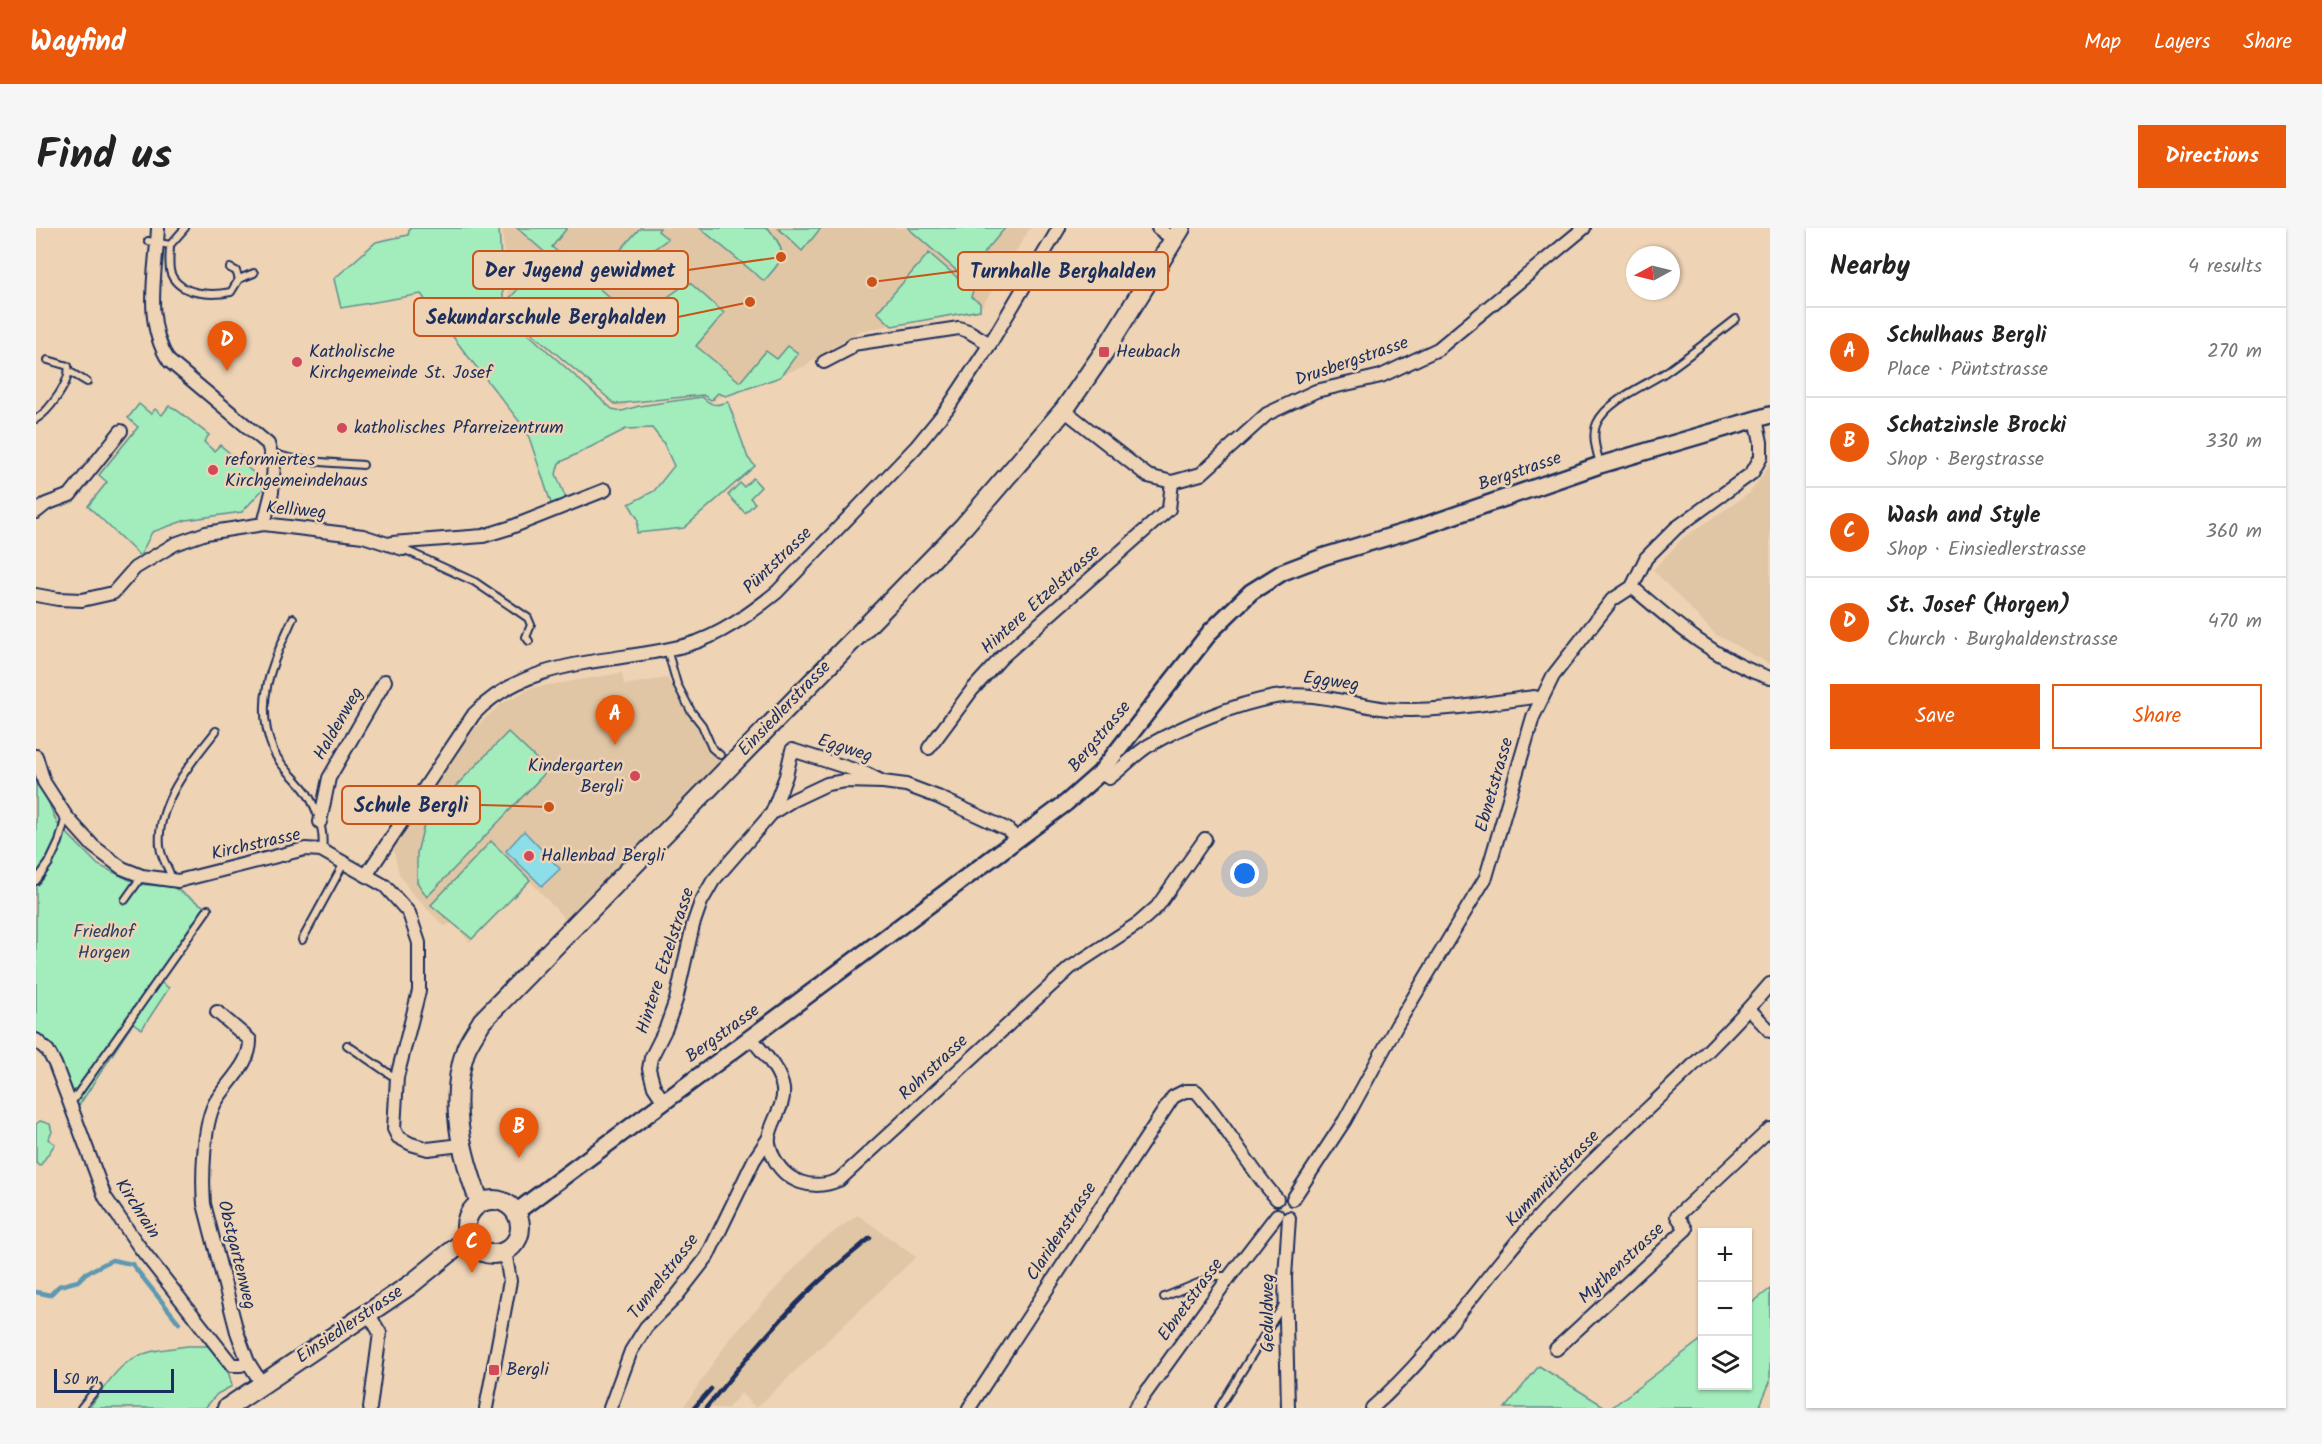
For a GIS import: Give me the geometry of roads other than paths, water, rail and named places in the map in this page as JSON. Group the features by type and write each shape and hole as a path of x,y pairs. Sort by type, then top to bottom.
{"main road":[{"name":"Einsiedlerstrasse","path":"480,1203 461,1144 457,1105 460,1070 467,1047 482,1021 964,526 1064,410 1104,352 1177,234"},
{"path":"496,1200 510,1206 516,1212 520,1226 519,1234 516,1241 504,1251 488,1253 480,1250 468,1238 466,1222 469,1214 480,1203 496,1200"},
{"name":"Einsiedlerstrasse","path":"227,1408 410,1285 468,1238"}],"street":[{"path":"158,228 152,303 153,324 161,349 169,361 253,429 268,444 274,465 272,492 264,524"},
{"name":"Püntstrasse","path":"367,874 474,714 487,700 517,681 542,672 689,645 716,633 754,610 777,592 915,447 952,403 1059,228"},
{"path":"1158,228 1177,234"},
{"name":"Drusbergstrasse","path":"1172,482 1201,474 1267,414 1316,391 1381,376 1438,349 1584,228"},
{"path":"824,362 849,349 853,344 959,328 990,344"},
{"path":"1064,410 1148,476 1172,482"},
{"name":"Bergstrasse","path":"516,1212 1066,803 1100,773 1211,630 1251,592 1283,572 1325,556 1418,528 1600,465 1763,417"},
{"name":"Ebnetstrasse","path":"1293,1198 1345,1120 1397,1025 1486,877 1533,717 1554,676 1612,600 1632,586 1646,558 1676,528 1752,473 1761,457 1763,417"},
{"path":"36,513 46,504 70,495 120,431"},
{"name":"Hintere Etzelstrasse","path":"929,748 972,690 1002,657 1169,509 1172,482"},
{"path":"388,543 483,536 604,490"},
{"name":"Kelliweg","path":"36,596 82,600 113,593 135,568 175,544 206,533 264,524 363,536 403,549"},
{"path":"1632,586 1674,623 1712,651 1740,667 1770,678"},
{"name":"Haldenweg","path":"320,822 329,778 385,681"},
{"name":"Eggweg","path":"1100,773 1109,778 1147,747 1198,723 1242,706 1276,697 1295,695 1388,709 1410,710 1534,697 1541,699"},
{"name":"Hintere Etzelstrasse","path":"772,813 786,776 792,750"},
{"name":"Eggweg","path":"792,750 867,774 884,782 906,785 938,797 1007,829 1017,839"},
{"name":"Kirchstrasse","path":"36,756 44,782 66,816 93,846 122,868 142,876 172,881 217,873 305,849 321,850 385,886 409,913 419,943 419,991 397,1077 394,1129 398,1137 428,1149 461,1144"},
{"name":"Hintere Etzelstrasse","path":"664,1102 654,1087 649,1069 651,1058 666,1028 676,1000 701,902 725,864 772,813 810,790 845,781 884,782"},
{"name":"Rohrstrasse","path":"768,1139 777,1165 791,1178 805,1185 815,1186 825,1186 839,1180 1070,968 1139,923 1157,907 1205,839"},
{"name":"Kummrütistrasse","path":"1372,1408 1426,1355 1534,1222 1704,1057 1770,984"},
{"path":"1749,1009 1770,1031"},
{"name":"Obstgartenweg","path":"216,1012 250,1040 251,1052 214,1104 210,1115 202,1185 212,1240 237,1332 248,1362 262,1384"},
{"path":"752,1038 774,1067 783,1090 782,1104 768,1139"},
{"name":"Kirchrain","path":"36,1040 48,1051 55,1064 105,1197 138,1245 232,1365 248,1362"},
{"name":"Claridenstrasse","path":"969,1408 1173,1097 1185,1091 1196,1091 1216,1113 1259,1178 1277,1199"},
{"name":"Mythenstrasse","path":"1556,1348 1686,1229 1677,1216 1770,1129"},
{"name":"Tunnelstrasse","path":"610,1408 631,1351 646,1327 675,1298 707,1257 754,1160 768,1139"},
{"path":"1285,1196 1293,1198 1297,1207 1293,1215 1283,1216 1274,1207 1277,1199 1285,1196"},
{"name":"Ebnetstrasse","path":"1135,1408 1230,1276 1283,1216"},
{"name":"Geduldweg","path":"1283,1216 1288,1408"},
{"path":"486,1408 510,1281 504,1251"},
{"path":"368,1313 380,1333 370,1408"}],"lane":[{"path":"185,228 158,243 170,272 180,286 194,292 221,294 231,292 239,279 254,273"},
{"path":"230,268 236,271 239,279"},
{"path":"1600,465 1594,438 1596,424 1603,415 1633,389 1672,368 1736,319"},
{"path":"36,419 44,413 67,383 70,372 68,366 48,360"},
{"path":"70,372 87,382"},
{"path":"270,450 284,457 363,465"},
{"name":"Kelliweg","path":"403,549 475,582 528,618 531,625 526,637 529,641"},
{"path":"293,618 268,678 265,718 273,751 307,793 320,822 321,850"},
{"path":"667,650 677,684 691,711 702,725 712,748 720,755"},
{"path":"172,881 171,874 161,858 159,844 169,801 180,780 216,732"},
{"path":"36,881 49,863 59,842 66,816"},
{"path":"302,940 344,863"},
{"path":"125,900 142,876"},
{"path":"69,1100 74,1099 208,909"},
{"path":"347,1045 391,1076 397,1077"},
{"path":"1164,1297 1215,1276 1230,1276"},
{"path":"1219,1408 1285,1302"},
{"path":"81,1408 98,1387"}],"water":[{"name":"Hallenbad Bergli","path":"524,831 560,869 542,886 506,851"}],"waterway":[{"path":"36,1292 50,1295 59,1286 78,1281 86,1273 112,1260 132,1264 179,1323"}],"railway":[{"path":"706,1408 794,1306 822,1278 870,1238"},
{"path":"694,1408 711,1389"}],"place":[{"name":"Der Jugend gewidmet","path":"781,257"},
{"name":"Turnhalle Berghalden","path":"872,282"},
{"name":"Sekundarschule Berghalden","path":"750,302"},
{"name":"Heubach","path":"1104,352"},
{"name":"Katholische Kirchgemeinde St. Josef","path":"297,362"},
{"name":"St. Josef (Horgen)","path":"227,371"},
{"name":"katholisches Pfarreizentrum","path":"342,428"},
{"name":"reformiertes Kirchgemeindehaus","path":"213,470"},
{"name":"Schulhaus Bergli","path":"615,745"},
{"name":"Kindergarten Bergli","path":"635,776"},
{"name":"Schule Bergli","path":"549,807"},
{"name":"Hallenbad Bergli","path":"529,856"},
{"name":"Schatzinsle Brocki","path":"519,1158"},
{"name":"Wash and Style","path":"472,1273"},
{"name":"Bergli","path":"494,1370"}],"park label":[{"name":"Friedhof Horgen","path":"104,942"}]}
